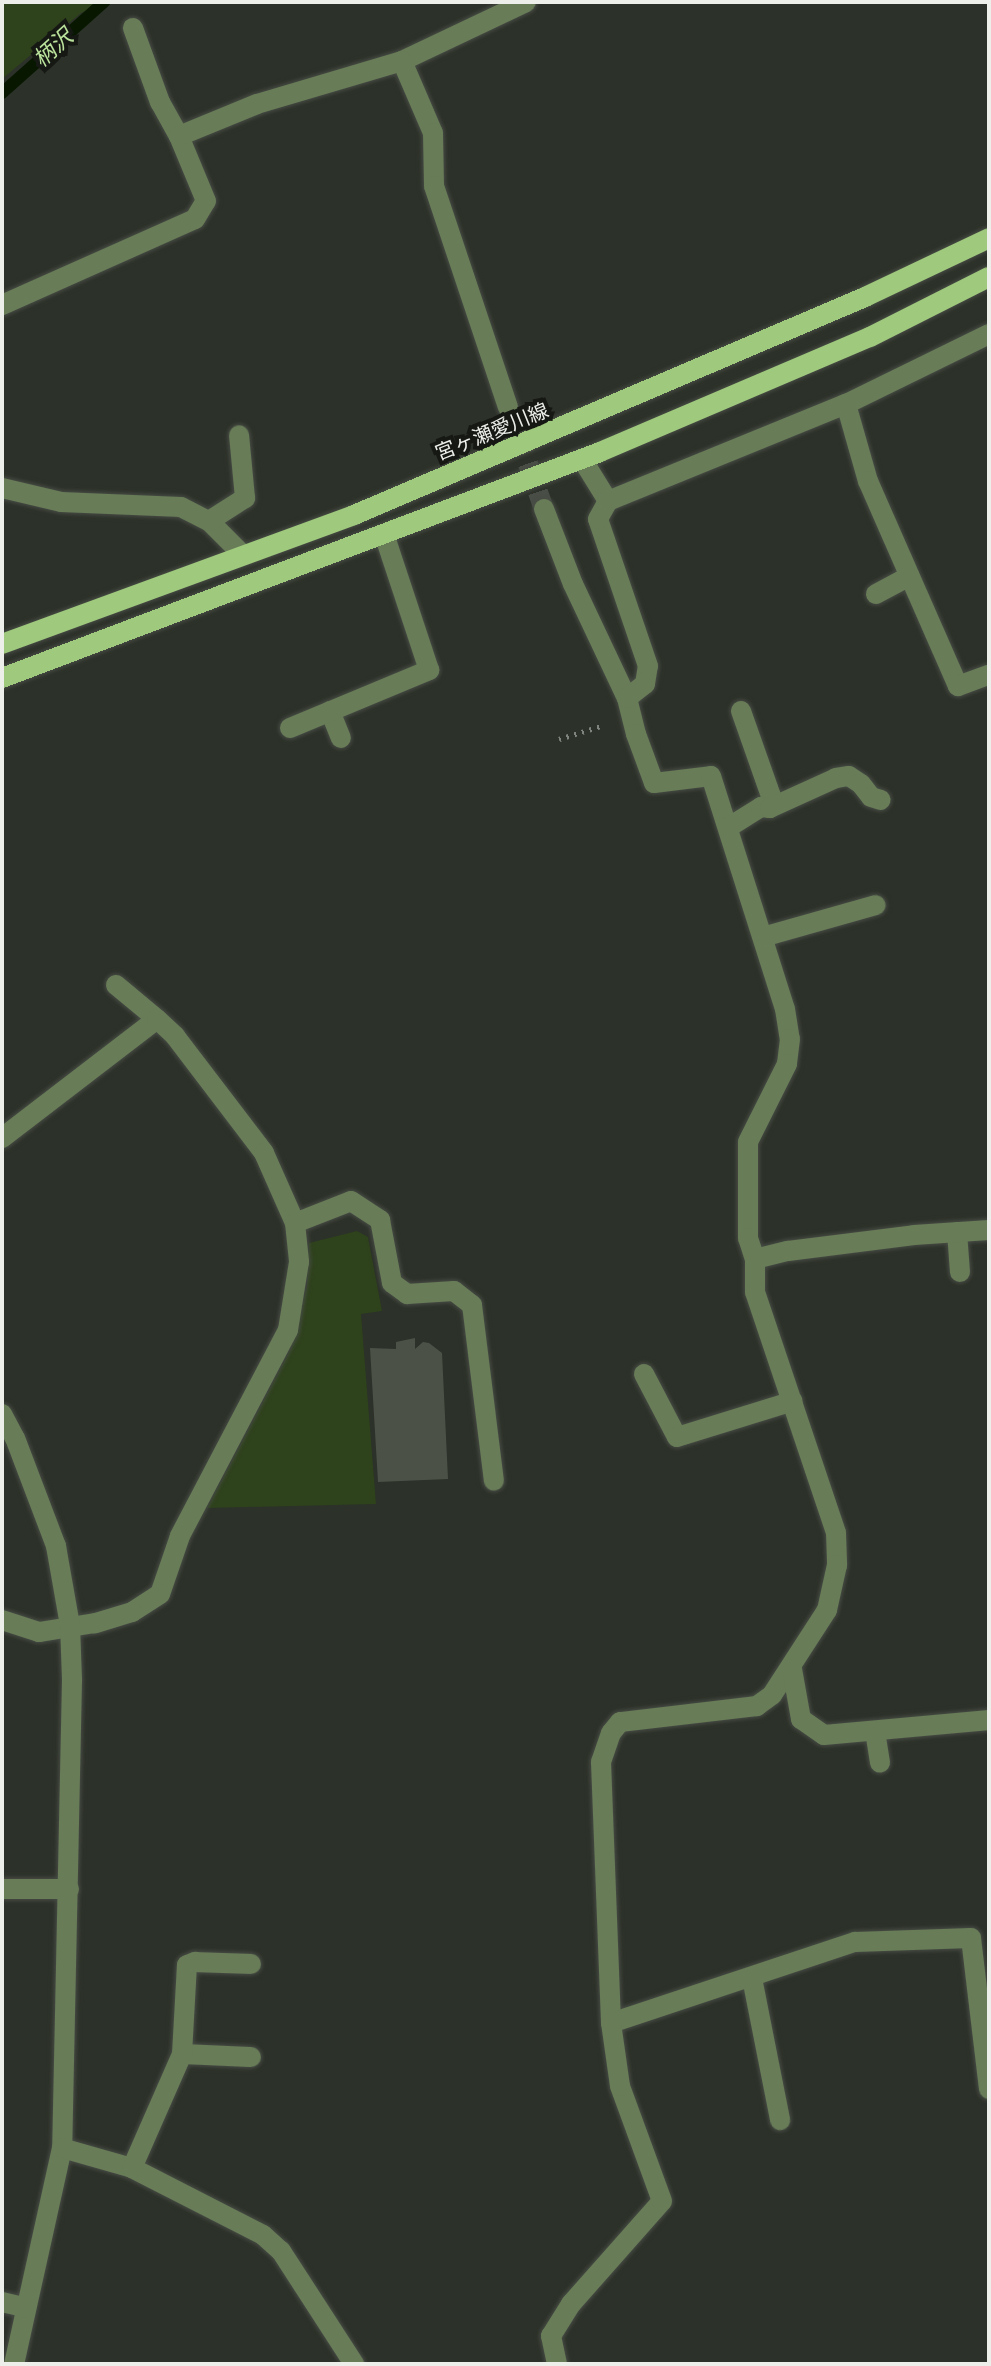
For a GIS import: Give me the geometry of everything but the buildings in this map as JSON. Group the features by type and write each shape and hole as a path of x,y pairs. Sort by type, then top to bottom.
{"main road":[{"name":"宮ヶ瀬愛川線","path":"2,644 354,515 865,297 989,238"},
{"path":"2,678 582,459 870,337 989,277"}],"street":[{"path":"179,136 257,104 402,61 484,11 526,2"},
{"path":"2,305 195,219 206,201 179,136 160,102 133,28"},
{"path":"402,61 433,133 434,186 508,407"},
{"path":"629,707 645,684 648,666 598,519 608,501 846,404 989,334"},
{"path":"846,404 868,481 958,686 989,675"},
{"path":"209,521 245,498 239,435"},
{"path":"582,459 608,501"},
{"path":"2,488 61,502 181,507 209,521 242,554"},
{"path":"544,509 573,584 629,707 654,783 711,776 785,1009 790,1039 787,1064 748,1142 748,1238 755,1259 755,1292 836,1533 837,1565 827,1610 792,1669 772,1695 757,1706 620,1722 611,1733 601,1762 611,2023 620,2086 662,2201 564,2315 551,2336 557,2364"},
{"path":"290,728 429,670 384,534"},
{"path":"876,594 910,576"},
{"path":"330,711 341,738"},
{"path":"741,711 771,796 770,808"},
{"path":"729,827 761,807 770,808 836,778 849,776 871,797 881,800"},
{"path":"763,937 876,905"},
{"path":"2,1620 39,1632 95,1623 132,1612 160,1594 180,1536 288,1330 299,1262 295,1223 264,1153 175,1036 116,985"},
{"path":"2,1138 157,1019"},
{"path":"295,1223 351,1201 380,1220 392,1283 407,1294 454,1291 472,1305 494,1481"},
{"path":"755,1259 804,1249 989,1230"},
{"path":"957,1232 960,1272"},
{"path":"644,1374 677,1437 793,1401"},
{"path":"2,1414 15,1438 56,1546 70,1625 69,1889 62,2148 24,2307 14,2364"},
{"path":"792,1669 801,1719 824,1735 989,1720"},
{"path":"875,1731 880,1763"},
{"path":"2,1889 69,1889"},
{"path":"611,2023 855,1942 980,1937 989,2089"},
{"path":"132,2168 182,2054 187,1965 195,1962 251,1964"},
{"path":"752,1978 780,2120"},
{"path":"182,2054 251,2057"},
{"path":"62,2148 132,2168 234,2218 272,2243 281,2251 354,2364"},
{"path":"2,2302 24,2307"}],"path":[{"path":"559,739 629,707"}],"green space":[{"path":"2,2 106,2 81,13 2,79"},
{"path":"357,1231 368,1237 382,1311 361,1314 376,1504 207,1508 291,1348 307,1286 309,1243"}],"waterway":[{"name":"柄沢","path":"2,93 104,2"}],"tunnel":[{"path":"508,407 544,509"}]}
